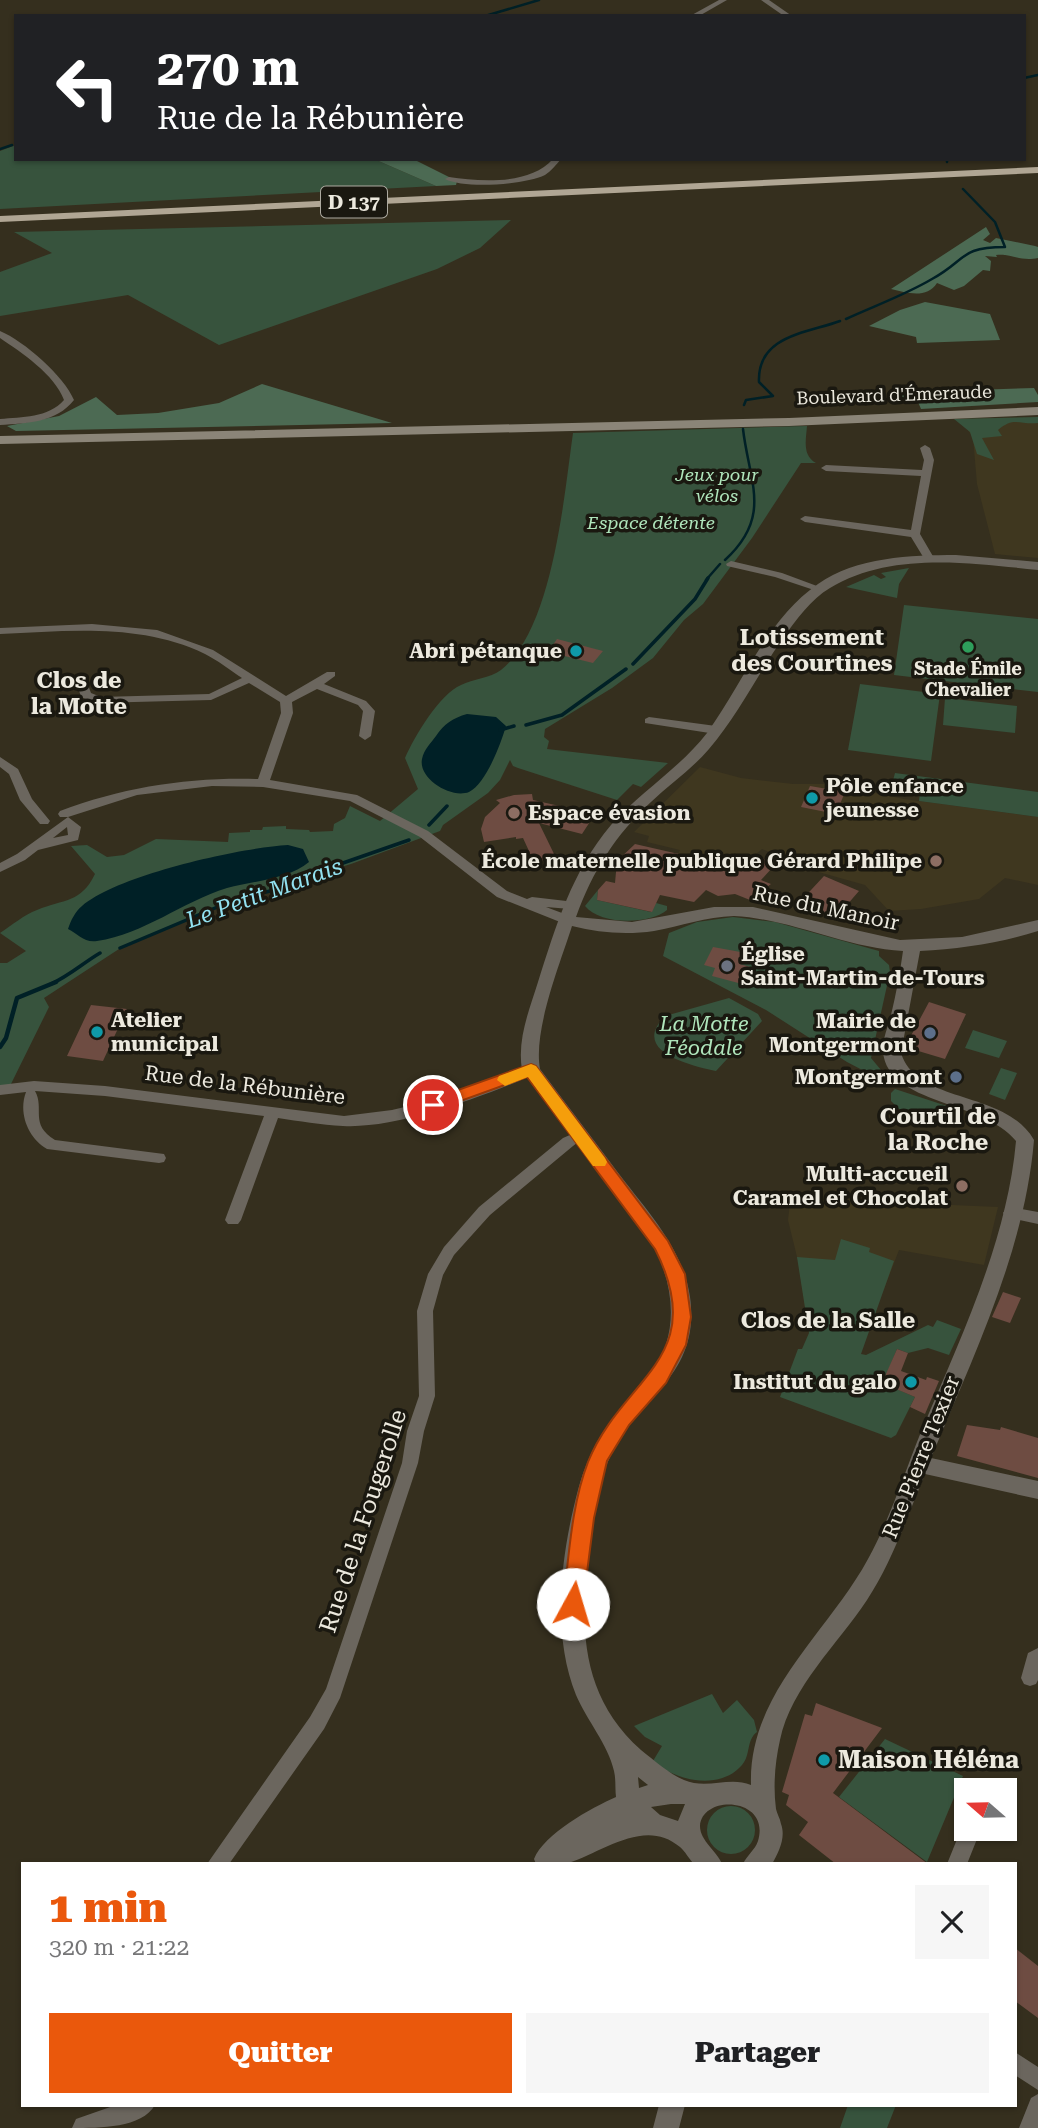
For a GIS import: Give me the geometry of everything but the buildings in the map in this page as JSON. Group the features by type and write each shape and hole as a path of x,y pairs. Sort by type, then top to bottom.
{"highway":[{"name":"D 137","path":"0,225 960,177 1038,169"},
{"name":"D 137","path":"0,219 960,177"},
{"path":"960,177 1038,177"}],"main road":[{"path":"0,440 884,419 1038,408"}],"street":[{"path":"696,14 723,0"},
{"path":"764,0 786,14"},
{"path":"449,179 473,181 527,176 546,171 555,161"},
{"path":"0,334 15,343 63,387 69,400 60,410 50,414 0,422"},
{"path":"926,448 929,453 927,473 915,534 929,558"},
{"path":"826,468 927,473"},
{"path":"805,519 915,534"},
{"path":"707,1862 691,1840 651,1822 629,1803 626,1770 615,1742 588,1696 573,1648 573,1604 592,1477 608,1439 659,1378 673,1355 681,1325 682,1302 677,1274 662,1245 531,1070 528,1045 567,912 585,873 614,831 695,754 716,730 795,613 820,589 873,567 929,558 960,558 1038,566"},
{"path":"731,564 778,575 820,589"},
{"path":"0,632 103,627 157,633 192,644 286,701"},
{"path":"286,701 331,674"},
{"path":"84,687 85,695 100,701 202,699 221,695 250,678"},
{"path":"316,685 367,706 369,720 365,736"},
{"path":"263,783 287,713 286,701"},
{"path":"649,721 716,730"},
{"path":"0,761 18,777 26,800 44,822"},
{"path":"34,848 48,815 64,819 102,801 134,791 172,784 263,783 353,798 424,834 502,894 567,912"},
{"path":"0,868 34,848 74,836 75,827 26,800"},
{"name":"Rue du Manoir","path":"567,912 607,928 630,928 658,925 699,913 749,911 791,918 883,944 912,946 1037,926"},
{"name":"Rue Pierre Texier","path":"763,1862 771,1840 762,1795 764,1758 791,1683 850,1608 873,1571 994,1281 1023,1164 1025,1140 1010,1121 990,1110 911,1083 894,1065 892,1046 912,946"},
{"name":"Rue de la Rébunière","path":"0,1090 34,1086 71,1088 328,1121 376,1119 417,1111 531,1070"},
{"path":"31,1095 35,1130 43,1141 52,1145 159,1158"},
{"path":"233,1220 272,1114"},
{"name":"Rue de la Fougerolle","path":"218,1862 317,1723 334,1692 410,1463 416,1428 425,1409 427,1370 424,1320 434,1280 458,1239 474,1222 568,1142 579,1136"},
{"path":"1011,1213 1038,1218"},
{"path":"918,1464 1038,1490"},
{"path":"1030,1678 1034,1659 1038,1657"},
{"path":"615,1742 659,1779 682,1792"},
{"name":"Rue Pierre Texier","path":"691,1840 689,1830 694,1810 741,1785 764,1758"},
{"path":"542,1861 572,1836 629,1803 651,1795 682,1792 750,1798 764,1811"},
{"path":"542,1861 631,1824 651,1822"},
{"path":"958,1862 966,1841"},
{"path":"1017,2064 1038,2080"},
{"path":"1030,2128 1038,2105"},
{"path":"666,2128 671,2107"},
{"path":"85,2128 125,2117"}],"shaded area":[{"path":"1038,417 1038,558 995,554 977,484 973,437 964,425 954,419"},
{"path":"700,767 741,778 793,784 832,784 904,799 1038,817 1038,885 1005,878 979,899 921,909 889,911 865,885 815,871 762,849 740,868 678,854 680,850 647,842 649,836 634,832"},
{"path":"791,1194 998,1207 984,1265 899,1250 884,1289 809,1333 798,1261 788,1220"}],"green space":[{"path":"14,146 14,161 379,161 436,186 0,209 0,151"},
{"path":"379,161 417,161 457,181 456,185 436,186"},
{"path":"511,220 480,248 437,269 219,345 128,295 0,316 0,272 52,253 14,232"},
{"path":"986,227 990,234 983,240 990,243 996,238 1035,246 1038,247 1038,258 985,256 991,261 990,271 983,270 964,286 954,290 937,283 922,293 891,289"},
{"path":"925,302 990,314 1000,340 917,343 916,337 869,326 900,310"},
{"path":"262,384 392,423 16,431 7,426 59,416 96,397 117,415 158,413 219,403"},
{"path":"1034,388 1038,402 921,409 918,402 903,399 902,395 914,392"},
{"path":"1038,417 1038,423 1008,423 998,430 1002,436 982,438 994,460 977,454 970,432 954,419"},
{"path":"807,426 807,451 816,463 801,463 752,538 703,604 684,620 653,658 612,688 545,729 544,737 549,741 547,749 668,763 641,787 633,784 617,800 518,768 513,766 510,760 500,780 488,793 443,825 440,831 351,864 301,879 286,888 232,902 119,949 44,998 49,1007 9,1088 0,1089 0,963 7,963 26,951 0,933 32,912 71,899 90,883 95,874 71,846 87,845 107,857 124,855 156,839 228,842 229,833 262,830 263,827 286,826 286,829 310,832 333,831 334,824 345,818 350,806 380,821 418,789 405,758 429,716 453,690 501,670 519,651 533,625 553,560 573,433"},
{"path":"909,568 899,584 897,598 846,587 874,575 881,579 886,577 881,573"},
{"name":"Stade Émile Chevalier","path":"904,605 1038,619 1038,692 894,675"},
{"path":"860,684 940,694 931,761 848,750"},
{"path":"945,698 1017,706 1015,733 943,725"},
{"path":"895,773 1038,792 1038,817 919,801 920,792 891,788"},
{"path":"598,890 597,900 651,912 656,903 667,906 667,910 659,915 637,920 602,917 585,906"},
{"path":"733,917 775,922 879,951 879,956 889,965 890,972 871,1058 886,1076 868,1073 847,1062 766,1010 663,956 669,933 697,922"},
{"name":"La Motte Féodale","path":"729,998 758,1014 762,1021 716,1071 680,1061 659,1048 655,1039 656,1028 665,1016"},
{"path":"973,1030 1007,1041 999,1058 965,1048"},
{"path":"1001,1068 1017,1073 1005,1100 989,1094"},
{"path":"895,1089 950,1107 945,1116 936,1113 933,1119 899,1109 891,1101 891,1093"},
{"path":"841,1239 870,1248 869,1252 894,1261 861,1354 866,1355 928,1325 933,1327 937,1320 961,1329 949,1355 928,1348 908,1353 897,1349 883,1383 915,1397 896,1435 891,1438 780,1397 798,1349 802,1349 809,1333 797,1257 835,1260"},
{"path":"712,1694 723,1713 737,1700 754,1720 757,1732 751,1739 747,1757 742,1765 733,1773 710,1780 685,1778 662,1768 653,1761 662,1746 645,1737 634,1726"},
{"path":"885,1739 963,1776 954,1778 954,1798 927,1862 839,1797"},
{"path":"731,1806 748,1813 755,1830 748,1847 731,1854 714,1847 707,1830 714,1813"},
{"path":"847,2107 895,2107 887,2128 840,2128"}],"water":[{"path":"467,714 496,717 506,726 492,762 481,781 469,792 454,793 430,780 425,774 422,759 442,728"},
{"path":"288,845 303,849 309,862 281,876 210,894 147,925 114,937 88,941 68,929 73,916 82,906 122,884 211,857"}],"waterway":[{"path":"492,14 539,0"},
{"name":"Le Petit Marais","path":"1026,78 1038,75"},
{"path":"0,149 12,145"},
{"name":"Le Petit Marais","path":"846,319 922,285 971,252 1005,247 995,222 963,189"},
{"name":"Le Petit Marais","path":"744,405 746,400 773,396 759,382 766,354 775,345 800,333 840,321"},
{"name":"Le Petit Marais","path":"725,560 740,544 749,528 753,513 753,482 743,429"},
{"name":"Le Petit Marais","path":"706,580 720,564"},
{"name":"Le Petit Marais","path":"633,664 695,599 708,578"},
{"name":"Le Petit Marais","path":"526,725 562,715 626,669"},
{"name":"Le Petit Marais","path":"500,730 514,726"},
{"name":"Le Petit Marais","path":"429,825 447,806"},
{"name":"Le Petit Marais","path":"120,948 234,900 278,889 300,878 409,840"},
{"name":"Le Petit Marais","path":"51,984 100,953"},
{"name":"Le Petit Marais","path":"0,1047 6,1038 17,998 56,982"}],"slow traffic":[{"path":"505,1080 531,1070 599,1162"}],"place":[{"name":"Stade Émile Chevalier","path":"968,647"},
{"name":"Abri pétanque","path":"576,651"},
{"name":"Pôle enfance jeunesse","path":"812,798"},
{"name":"Espace évasion","path":"514,813"},
{"name":"École maternelle publique Gérard Philipe","path":"936,861"},
{"name":"Église Saint-Martin-de-Tours","path":"727,966"},
{"name":"Atelier municipal","path":"97,1032"},
{"name":"Mairie de Montgermont","path":"930,1033"},
{"name":"Montgermont","path":"956,1077"},
{"name":"Multi-accueil Caramel et Chocolat","path":"962,1186"},
{"name":"Institut du galo","path":"911,1382"},
{"name":"Maison Héléna","path":"824,1760"}],"district":[{"name":"Lotissement des Courtines","path":"812,650"},
{"name":"Clos de la Motte","path":"79,693"},
{"name":"Courtil de la Roche","path":"938,1129"},
{"name":"Clos de la Salle","path":"828,1320"}],"route":[{"path":"433,1105 531,1070 662,1245 677,1274 682,1317 677,1345 667,1367 622,1420 608,1439 599,1458 592,1477 584,1518 573,1604"}],"park label":[{"name":"Jeux pour vélos","path":"717,485"},
{"name":"Espace détente","path":"651,523"}]}
